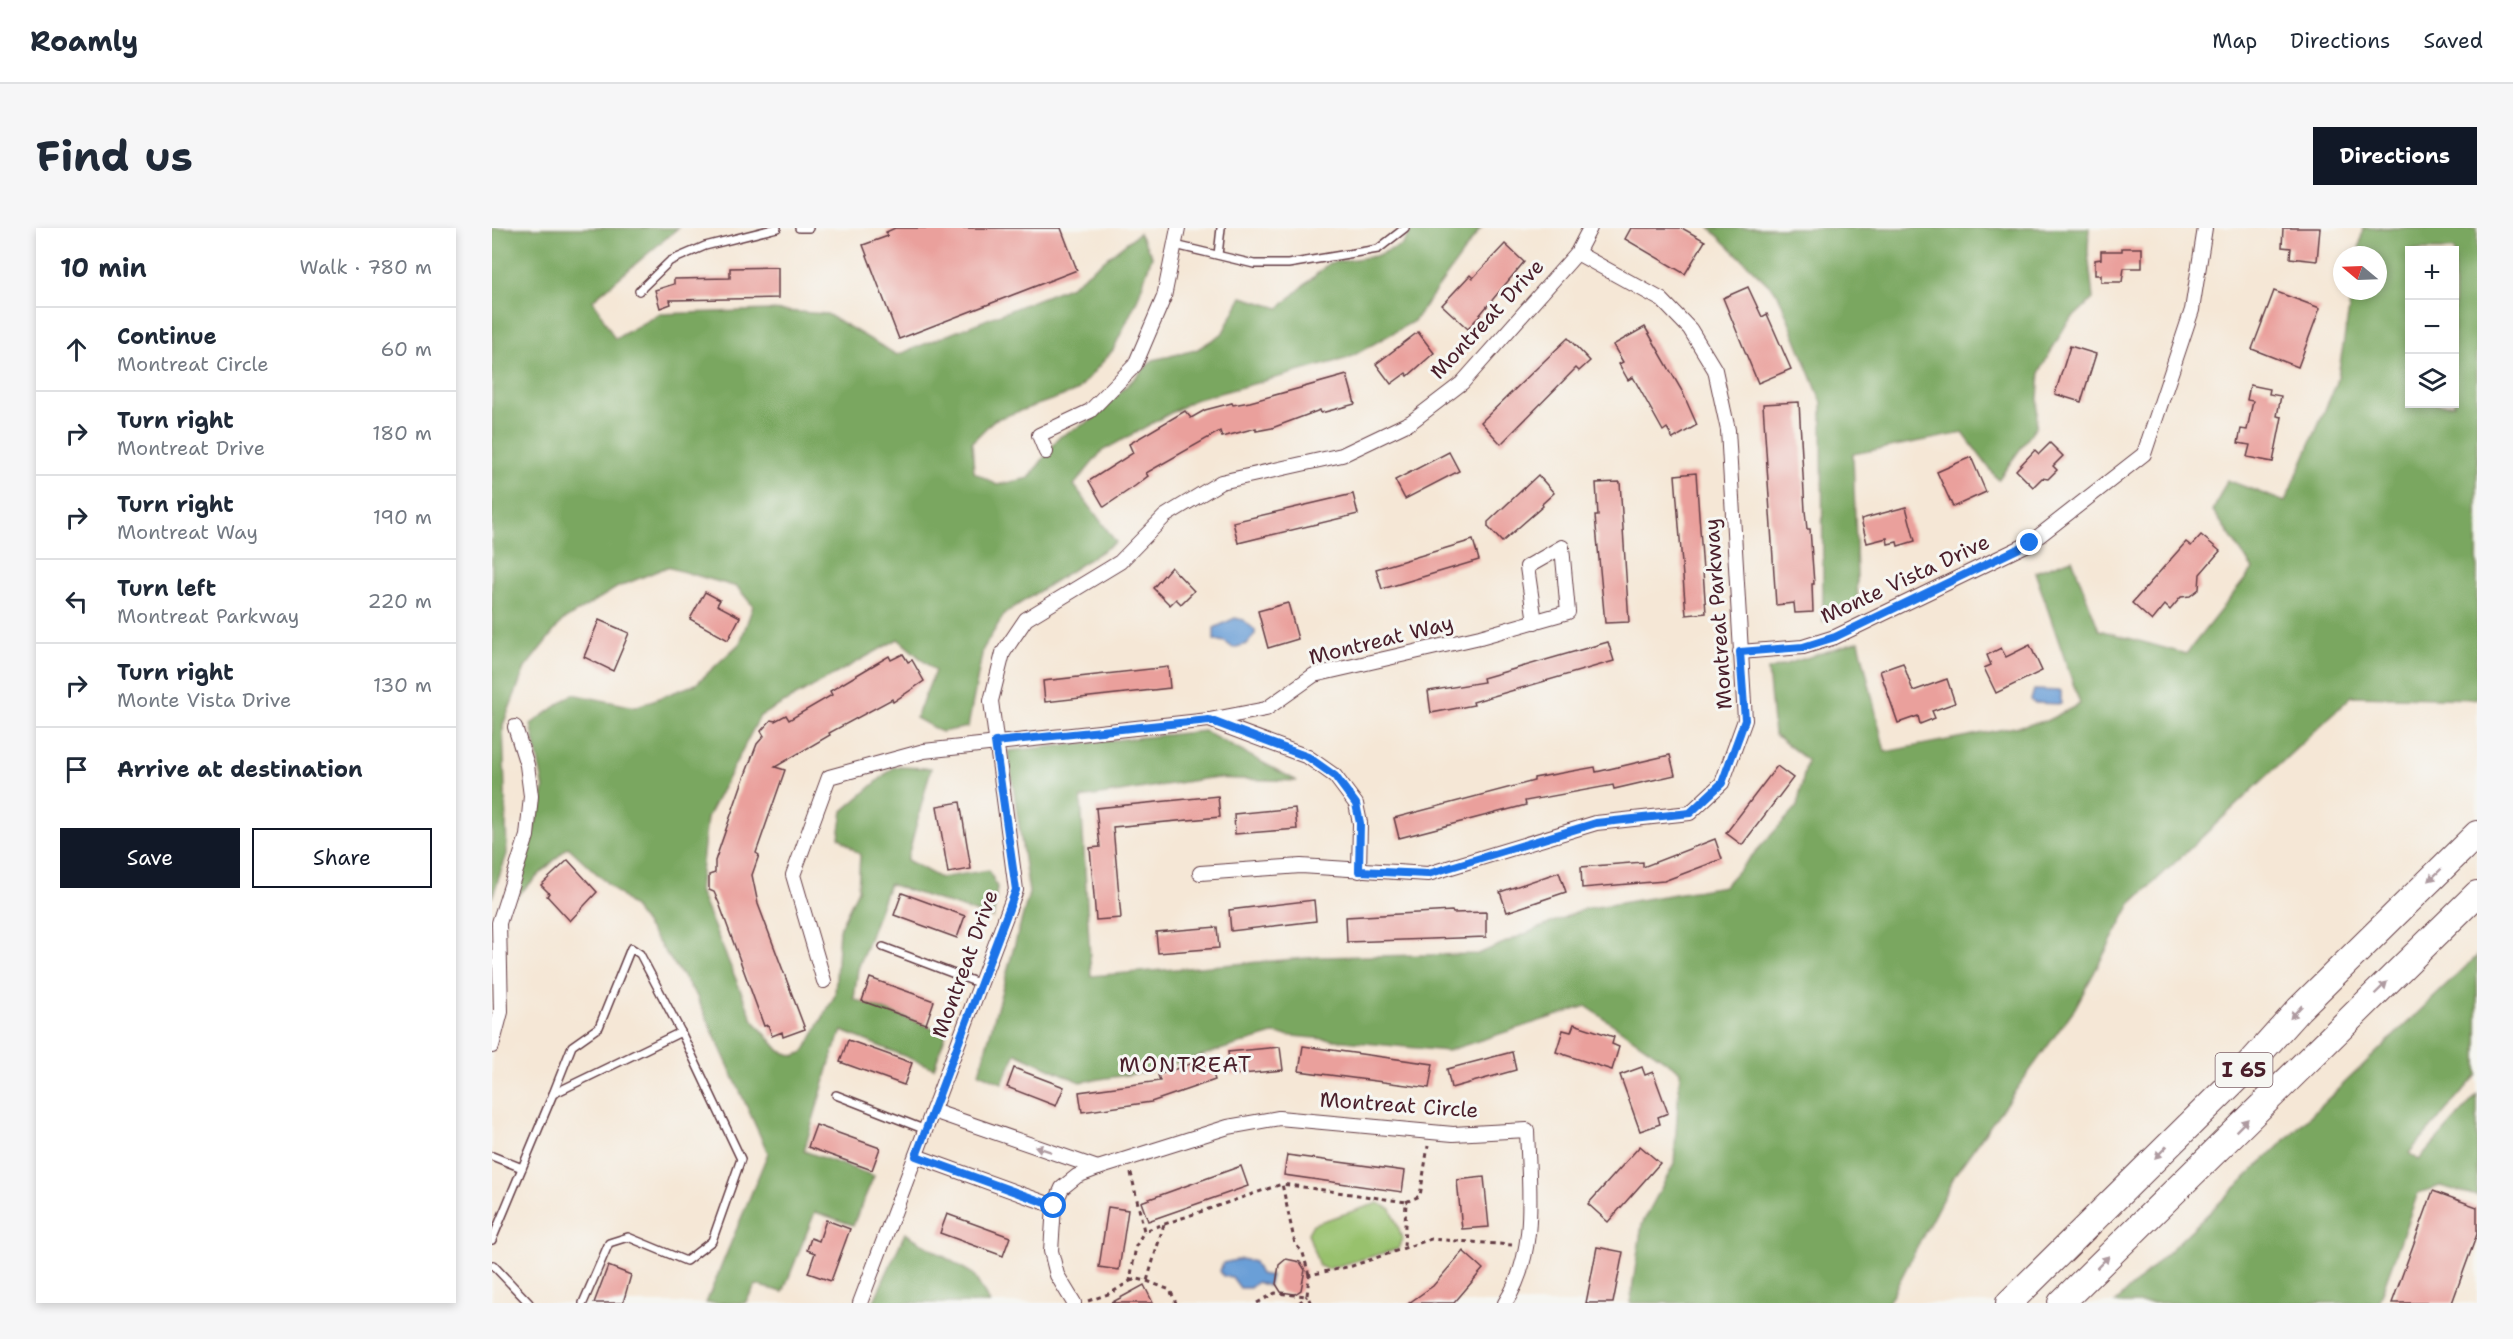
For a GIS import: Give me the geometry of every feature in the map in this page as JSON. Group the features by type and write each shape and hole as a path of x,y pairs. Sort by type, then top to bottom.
{"highway":[{"name":"I 65","path":"2009,1303 2238,1076 2299,1008 2477,834"},
{"name":"I 65","path":"2061,1303 2477,894"}],"street":[{"path":"1046,452 1039,435 1090,411 1135,365 1164,297 1178,228"},
{"name":"Montreat Drive","path":"860,1303 1016,890 991,701 1003,653 1026,619 1120,562 1165,516 1221,482 1342,455 1411,422 1462,383 1577,253 1590,228"},
{"name":"Monte Vista Drive","path":"1740,652 1803,647 1835,637 2020,548 2030,543 2144,454 2192,310 2205,228"},
{"name":"Montreat Parkway","path":"1200,873 1301,866 1428,874 1596,823 1690,813 1722,783 1745,720 1728,430 1715,370 1690,328 1662,300 1577,253"},
{"name":"Montreat Way","path":"824,981 793,875 829,777 924,751 1209,720 1266,709 1314,675 1535,622 1568,612 1562,547 1527,567 1535,622"},
{"name":"Montreat Way","path":"1209,720 1308,757 1335,776 1356,804 1360,823 1359,871"},
{"path":"492,1046 501,1012 495,950 499,923 527,836 531,796 527,765 514,727"},
{"path":"933,1111 1098,1168"},
{"name":"Montreat Circle","path":"1074,1303 1057,1275 1051,1251 1054,1206 1062,1188 1077,1176 1127,1158 1228,1127 1279,1118 1430,1132 1527,1130 1530,1213 1526,1247 1514,1289 1505,1303"},
{"path":"916,1156 1054,1206"}],"lane":[{"path":"639,291 670,261 705,246 777,228"},
{"path":"799,228 808,228"},
{"path":"1218,255 1221,228"},
{"path":"1175,245 1254,264 1288,264 1378,249 1404,228"},
{"path":"883,947 981,984"},
{"path":"492,1240 572,1046 599,1027 631,948 640,954 681,1032 741,1159 712,1241 686,1261 627,1237 609,1243 583,1303"},
{"path":"553,1094 681,1032"},
{"path":"836,1095 926,1130"},
{"path":"492,1156 522,1168"},
{"path":"492,1264 529,1303"}],"path":[{"path":"1144,1230 1282,1184 1406,1202 1420,1196 1423,1190 1430,1132"},
{"path":"1127,1158 1144,1230 1136,1246 1130,1281"},
{"path":"1282,1184 1295,1244 1303,1253 1309,1275 1307,1296 1311,1303"},
{"path":"1404,1248 1406,1202"},
{"path":"1147,1281 1164,1224"},
{"path":"1309,1275 1352,1266 1431,1239 1526,1247"},
{"path":"1083,1303 1111,1293 1137,1279 1170,1290 1176,1303"},
{"path":"1257,1303 1275,1293 1307,1296"},
{"path":"1299,1303 1307,1296"}],"green space":[{"path":"492,228 678,228 593,300 615,339 659,314 770,310 827,314 897,355 1071,286 1139,233 1152,256 1138,298 1113,350 1077,391 994,420 972,442 974,472 997,485 1029,478 1059,437 1092,420 1153,360 1196,350 1222,334 1242,297 1279,308 1329,263 1375,256 1402,245 1413,228 1481,228 1414,321 1349,358 1194,400 1102,451 1074,485 1116,542 1005,613 983,649 968,727 941,732 916,718 935,671 898,639 760,716 707,818 699,891 753,1020 780,1051 794,1056 804,1052 835,995 839,929 858,890 860,855 839,837 843,811 894,767 931,768 907,860 940,878 989,870 997,887 993,918 889,884 858,969 854,999 946,1033 934,1068 842,1031 833,1052 804,1151 874,1176 853,1225 815,1212 783,1292 756,1285 745,1303 706,1303 768,1153 696,995 633,907 568,847 516,897 544,789 531,724 573,694 635,707 696,684 740,643 753,606 737,587 667,567 618,587 562,621 525,668 503,725 507,854 492,898"},
{"path":"1710,228 2089,228 2088,252 2093,299 2067,323 2040,371 2036,427 1998,480 1963,433 1853,454 1858,608 1823,622 1822,403 1778,294"},
{"path":"2363,228 2477,228 2477,699 2352,696 2131,904 2075,1008 1956,1173 1888,1303 1630,1303 1642,1224 1674,1164 1680,1071 1586,1006 1447,1051 1273,1034 1147,1072 1080,1082 1016,1053 1002,1083 979,1073 1029,893 1008,751 1204,731 1297,781 1210,778 1081,798 1091,976 1319,957 1478,954 1584,909 1724,886 1797,807 1807,760 1774,734 1768,670 1859,641 1885,752 2046,721 2080,704 2035,572 2072,559 2099,630 2186,654 2253,569 2213,511 2227,480 2285,502 2337,382 2351,300 2387,300 2387,246 2360,246"},
{"path":"2477,956 2477,1075 2409,1153 2419,1160 2477,1095 2477,1196 2440,1186 2418,1193 2378,1303 2115,1303"},
{"path":"1378,1203 1391,1209 1403,1239 1398,1249 1327,1269 1319,1266 1308,1233 1313,1224"},
{"path":"905,1233 973,1274 990,1303 873,1303"}],"water":[{"path":"1235,618 1243,620 1255,630 1255,634 1247,644 1233,648 1225,642 1214,640 1214,628"},
{"path":"2034,690 2061,691 2061,704 2034,703 2031,700"},
{"path":"1241,1259 1254,1262 1260,1274 1271,1276 1268,1286 1257,1282 1250,1288 1240,1288 1232,1277 1223,1276 1220,1271 1223,1263"}],"building":[{"path":"895,228 1061,228 1077,270 899,339 863,245 888,236 886,232"},
{"path":"1631,228 1682,228 1705,241 1685,274 1625,239"},
{"path":"2283,228 2320,228 2317,261 2290,258 2291,248 2282,247"},
{"path":"1505,244 1524,262 1468,329 1442,305 1470,275 1473,278"},
{"path":"2122,248 2142,248 2142,268 2124,268 2122,282 2101,282 2101,275 2095,275 2095,260 2101,259 2101,251 2122,251"},
{"path":"778,267 778,298 670,300 671,304 660,308 655,290 674,284 674,279 730,278 730,268"},
{"path":"1748,287 1762,317 1767,314 1791,369 1758,383 1723,298"},
{"path":"2274,291 2320,308 2298,367 2252,349"},
{"path":"1645,327 1682,391 1697,425 1673,439 1667,428 1663,431 1633,377 1628,380 1619,364 1623,362 1613,345"},
{"path":"1418,332 1434,353 1408,376 1406,373 1391,384 1376,364"},
{"path":"1568,338 1590,361 1579,371 1576,368 1501,444 1481,422"},
{"path":"2070,346 2096,354 2081,402 2055,394"},
{"path":"1347,375 1355,404 1321,413 1320,410 1272,428 1256,431 1256,428 1222,437 1220,431 1146,473 1148,476 1104,507 1089,481 1133,453 1129,444 1185,411 1191,418 1205,410 1232,403 1233,405 1250,402"},
{"path":"2250,385 2270,389 2269,394 2281,396 2277,416 2282,417 2273,462 2247,457 2250,445 2238,443 2241,429 2247,430 2253,401 2247,400"},
{"path":"1799,402 1805,511 1807,529 1810,529 1814,584 1812,584 1813,612 1795,613 1794,603 1776,605 1763,404"},
{"path":"2050,443 2063,456 2053,466 2057,470 2048,479 2042,478 2033,487 2016,470 2035,450 2039,454"},
{"path":"1449,452 1459,471 1405,499 1395,480"},
{"path":"1971,457 1986,492 1953,507 1937,472"},
{"path":"1696,473 1706,613 1686,615 1675,475"},
{"path":"1538,475 1554,493 1542,504 1543,506 1502,542 1488,527 1488,522"},
{"path":"1620,482 1629,622 1605,623 1595,516 1598,516 1596,483"},
{"path":"1353,494 1358,514 1238,543 1233,522"},
{"path":"1906,507 1915,541 1898,546 1897,542 1888,544 1887,538 1867,543 1861,519"},
{"path":"2201,535 2220,551 2200,574 2199,589 2190,596 2181,597 2170,610 2165,605 2152,621 2132,603 2186,542 2191,546"},
{"path":"1473,540 1479,560 1382,589 1376,569"},
{"path":"1171,567 1194,591 1181,604 1176,599 1170,605 1153,588"},
{"path":"705,592 720,600 717,605 740,617 728,640 690,619"},
{"path":"1288,603 1298,639 1268,648 1258,611"},
{"path":"599,620 629,633 613,671 584,657"},
{"path":"1608,642 1614,661 1473,702 1474,705 1431,713 1428,691 1484,682 1483,678"},
{"path":"2030,645 2042,671 1996,693 1984,668 1991,665 1987,655 2001,648 2006,657"},
{"path":"903,654 908,662 912,660 924,681 893,702 892,699 829,733 830,735 775,767 785,770 756,853 759,855 752,875 758,904 805,1029 783,1037 782,1032 772,1036 768,1025 764,1026 719,903 714,892 709,890 709,875 715,873 715,861 742,783 757,744 764,736 761,731 771,720 775,721 786,715 789,720 832,695 830,691 889,656 891,660"},
{"path":"1903,663 1913,691 1947,679 1955,703 1932,711 1935,718 1920,724 1918,716 1898,723 1880,671"},
{"path":"1168,667 1170,688 1045,702 1043,681"},
{"path":"1670,755 1675,775 1614,789 1613,785 1525,801 1526,805 1399,838 1394,818 1534,781 1534,778 1595,767 1596,772"},
{"path":"1777,766 1793,778 1742,845 1726,833"},
{"path":"1218,796 1220,817 1113,827 1121,918 1096,920 1090,848 1100,847 1096,808"},
{"path":"960,802 971,869 948,873 937,806"},
{"path":"1295,808 1297,829 1235,834 1234,814"},
{"path":"1715,839 1722,859 1664,881 1582,888 1581,867 1643,862 1643,867"},
{"path":"568,860 597,892 570,921 547,896 549,893 541,885"},
{"path":"1559,872 1566,892 1507,912 1500,892"},
{"path":"902,893 965,916 957,938 894,915"},
{"path":"1314,900 1316,921 1231,931 1229,910"},
{"path":"1452,911 1453,913 1486,912 1486,937 1347,942 1346,917"},
{"path":"1217,927 1219,948 1158,953 1156,932"},
{"path":"870,978 934,1001 926,1024 862,1001"},
{"path":"1574,1024 1614,1037 1612,1044 1619,1047 1612,1070 1556,1052 1563,1030 1571,1032"},
{"path":"848,1040 912,1063 904,1085 840,1062"},
{"path":"1303,1046 1433,1064 1429,1088 1299,1071"},
{"path":"1280,1047 1283,1070 1231,1075 1228,1052"},
{"path":"1512,1052 1516,1070 1451,1088 1447,1069"},
{"path":"1208,1058 1215,1080 1151,1102 1082,1112 1079,1092 1160,1081 1158,1075"},
{"path":"1642,1067 1645,1075 1653,1072 1668,1113 1658,1117 1660,1124 1640,1131 1620,1075"},
{"path":"1014,1068 1064,1087 1056,1106 1007,1087"},
{"path":"816,1125 880,1148 872,1170 808,1147"},
{"path":"1640,1146 1660,1163 1608,1222 1588,1204"},
{"path":"1287,1155 1405,1171 1402,1192 1284,1175"},
{"path":"1241,1166 1248,1186 1148,1221 1141,1202"},
{"path":"1484,1177 1489,1227 1462,1229 1457,1180"},
{"path":"2433,1191 2477,1207 2477,1234 2452,1303 2392,1303"},
{"path":"1108,1207 1128,1210 1119,1270 1099,1267"},
{"path":"947,1214 1010,1237 1003,1256 940,1233"},
{"path":"826,1220 850,1229 831,1281 808,1273 815,1253 807,1250 811,1238 819,1241"},
{"path":"1597,1247 1623,1252 1613,1303 1586,1303"},
{"path":"1463,1251 1483,1269 1454,1303 1409,1303 1433,1286"},
{"path":"1286,1259 1300,1262 1305,1270 1301,1290 1295,1294 1281,1292 1276,1284 1279,1265"},
{"path":"608,1266 631,1275 623,1303 594,1303"},
{"path":"1144,1285 1153,1303 1111,1303"}],"district":[{"name":"MONTREAT","path":"1186,1064"}],"route":[{"path":"1054,1206 916,1156 1016,890 995,742 1209,720 1308,757 1335,776 1356,804 1360,823 1359,871 1428,874 1596,823 1690,813 1722,783 1745,720 1740,652 1803,647 1835,637 2030,543"}]}
